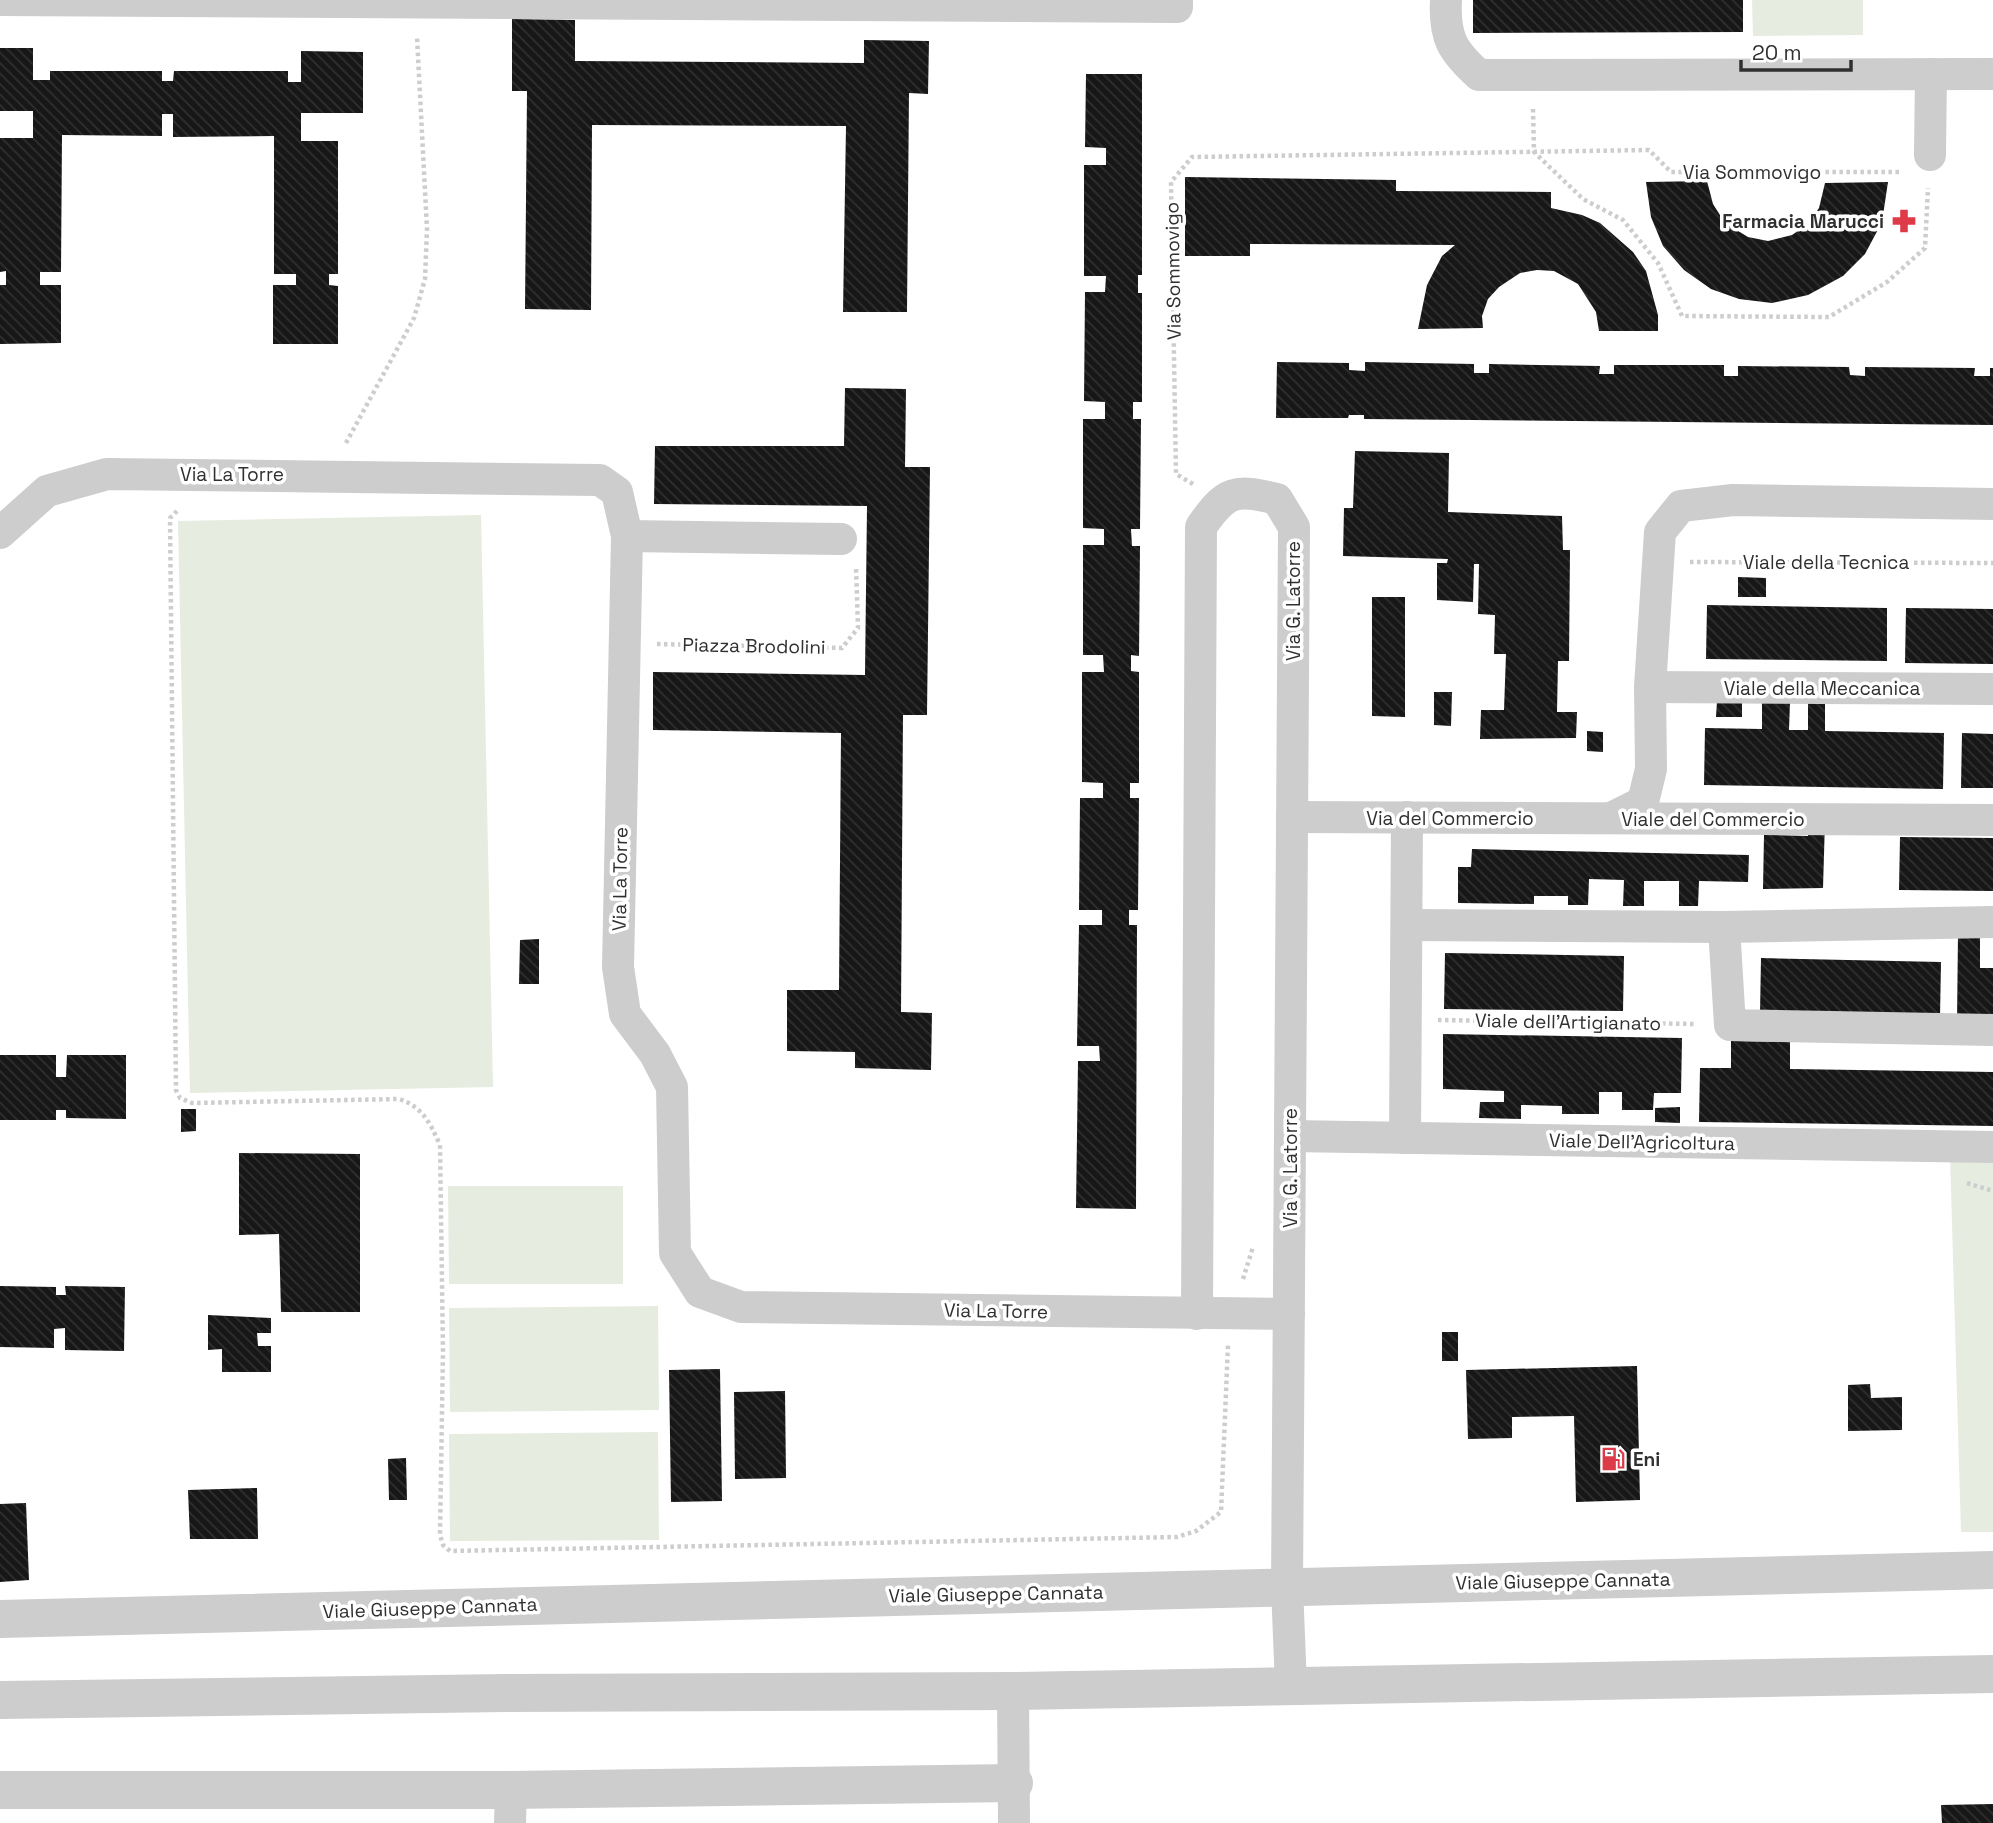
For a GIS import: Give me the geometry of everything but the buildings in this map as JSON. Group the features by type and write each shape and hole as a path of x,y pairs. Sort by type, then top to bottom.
{"street":[{"path":"0,0 415,5 1177,7 1177,0"},
{"path":"1446,0 1445,20 1456,55 1479,75 1993,74"},
{"path":"1930,155 1931,74"},
{"name":"Via La Torre","path":"0,533 47,491 107,474 332,474 600,480 617,492 627,536 618,967 625,1014 655,1054 672,1087 675,1253 699,1292 741,1307 1289,1314"},
{"name":"Via G. Latorre","path":"1219,500 1247,492 1277,499 1294,527 1287,1587 1291,1686"},
{"path":"1197,1314 1202,527 1219,500"},
{"name":"Viale del Commercio","path":"1609,819 1643,802 1651,769 1650,687 1660,532 1681,506 1733,500 1993,504"},
{"path":"627,536 841,538"},
{"name":"Viale della Meccanica","path":"1650,687 1993,689"},
{"name":"Via del Commercio","path":"1292,817 1609,819"},
{"path":"1405,1138 1407,817"},
{"name":"Viale del Commercio","path":"1609,819 1993,820"},
{"path":"1406,925 1724,927 1993,922"},
{"path":"1724,927 1730,1025 1993,1030"},
{"name":"Viale Dell'Agricoltura","path":"1290,1136 1993,1147"},
{"name":"Viale Giuseppe Cannata","path":"0,1619 1993,1570"},
{"path":"0,1700 506,1693 1013,1691 1993,1674"},
{"path":"1013,1691 1014,1823"},
{"path":"0,1790 511,1807 1014,1783"}],"path":[{"path":"332,474 414,318 425,279 427,229 415,5"},
{"path":"1533,75 1534,152 1583,199 1623,220 1658,263 1682,316 1829,317 1887,282 1925,248 1930,155"},
{"name":"Via Sommovigo","path":"1219,500 1176,474 1171,182 1192,156 1650,150 1671,172 1913,172 1930,155"},
{"path":"182,507 170,518 177,1090 180,1098 192,1103 399,1099 419,1107 427,1118 440,1146 443,1350 440,1535 443,1545 450,1551 1177,1537 1196,1531 1221,1512 1224,1497 1226,1378 1233,1315 1254,1242"},
{"name":"Piazza Brodolini","path":"625,643 842,648 858,628 856,552 841,538"},
{"name":"Viale della Tecnica","path":"1658,562 1993,563"},
{"name":"Viale dell'Artigianato","path":"1406,1019 1730,1025"},
{"path":"1954,1182 1993,1191"}],"shaded area":[{"path":"1752,0 1863,0 1863,35 1753,36"},
{"path":"481,515 493,1087 190,1093 178,521"},
{"path":"1950,1155 1993,1156 1993,1532 1961,1532"},
{"path":"448,1186 623,1186 623,1284 449,1284"},
{"path":"658,1306 659,1410 450,1412 449,1308"},
{"path":"658,1432 659,1540 450,1541 449,1434"}],"place":[{"name":"Farmacia Marucci","path":"1904,221"},
{"name":"Eni","path":"1613,1459"}]}
